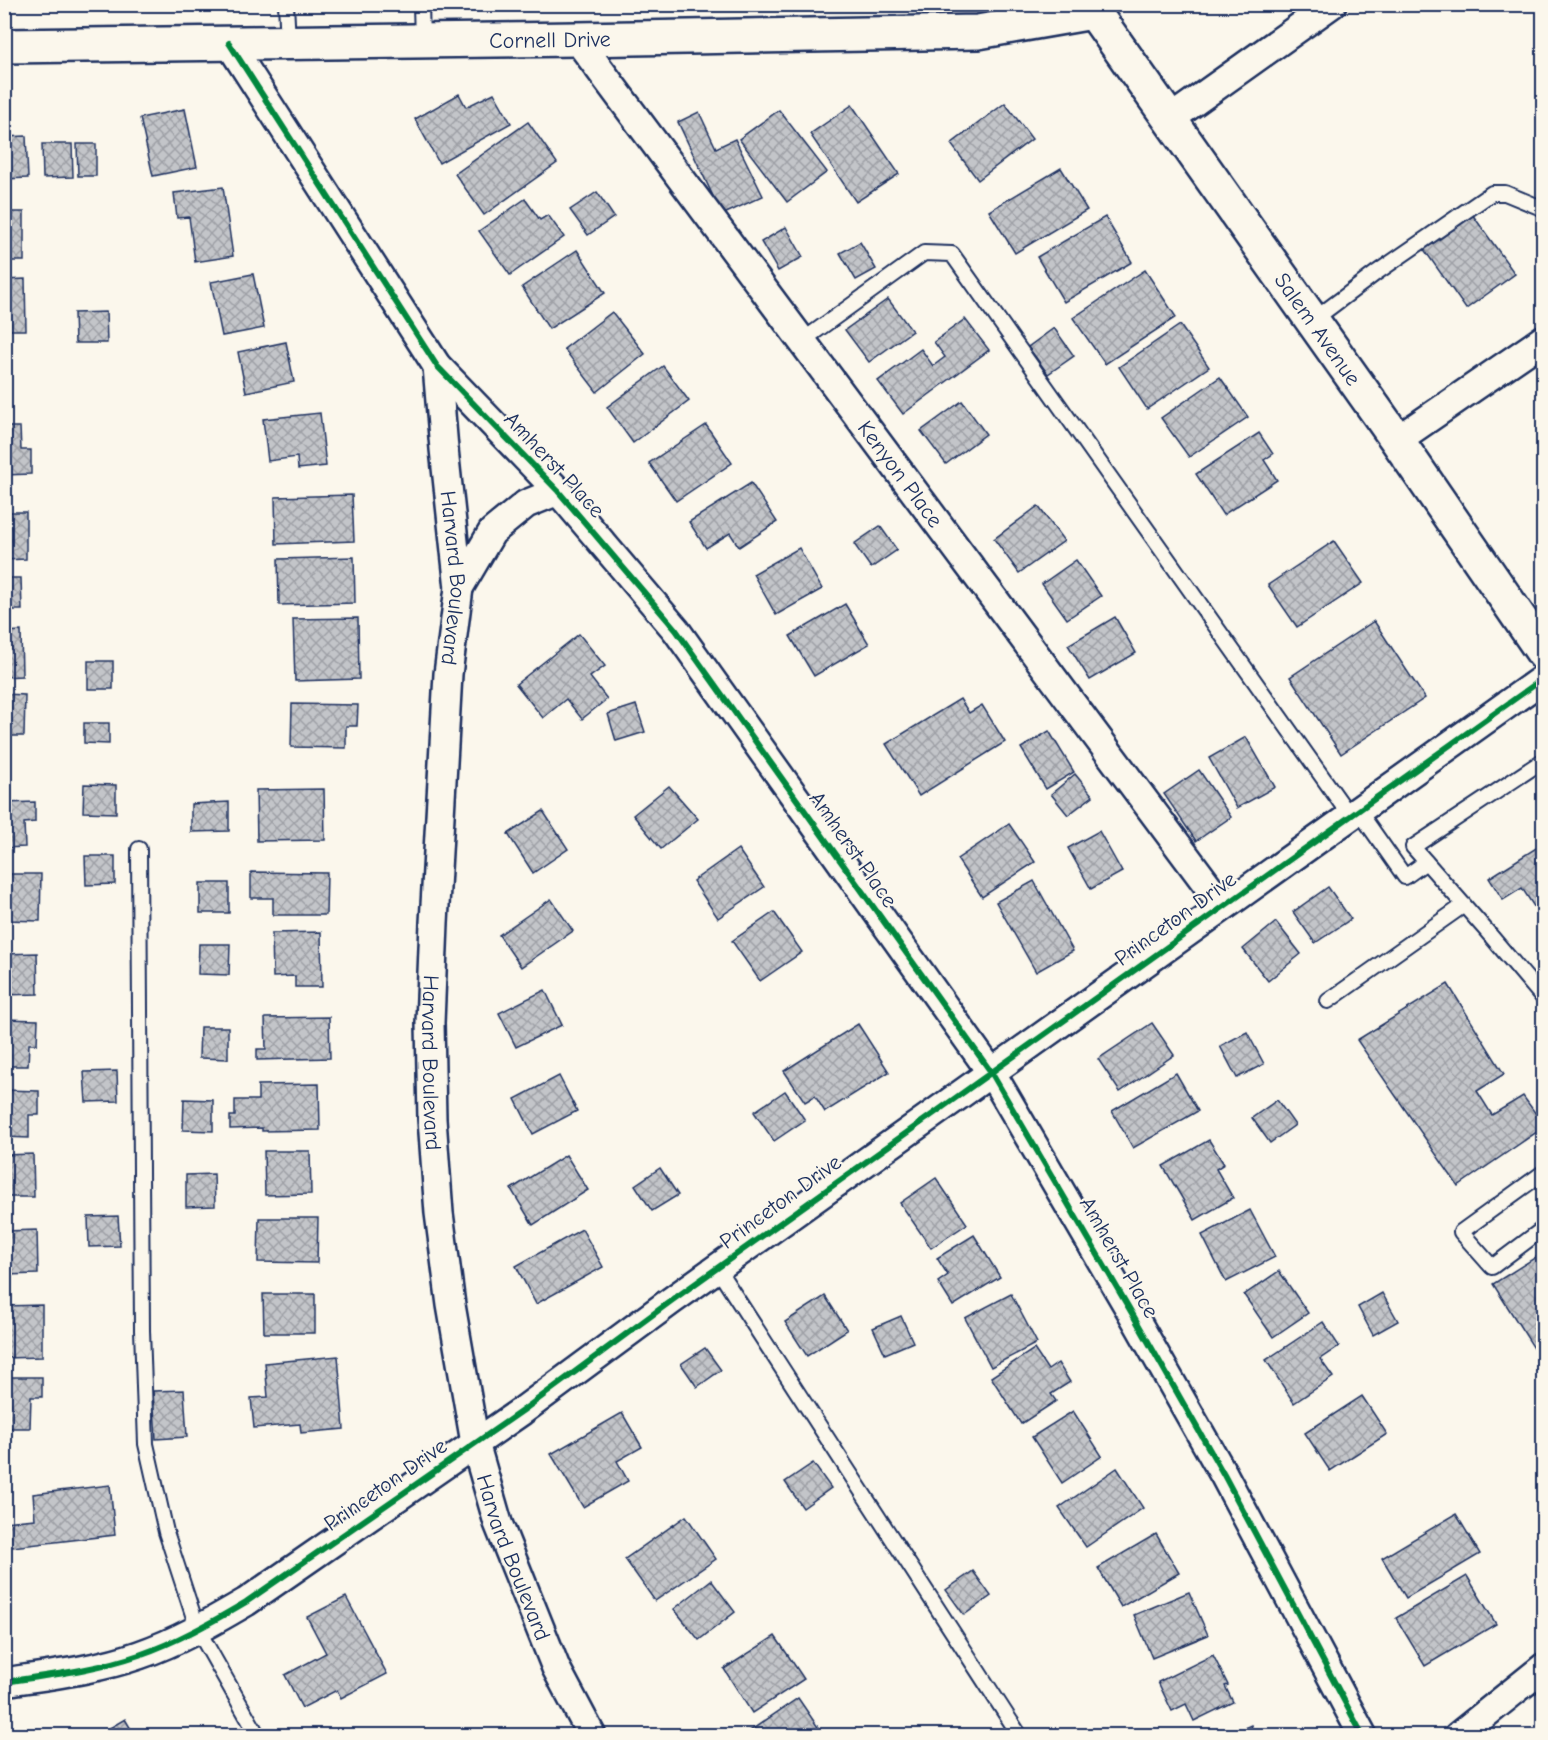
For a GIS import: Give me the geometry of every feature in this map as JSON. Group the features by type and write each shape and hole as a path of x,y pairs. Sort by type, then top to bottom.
{"street":[{"path":"1169,120 1332,4"},
{"name":"Cornell Drive","path":"4,46 978,32 1090,8"},
{"name":"Salem Avenue","path":"1090,8 1397,440 1544,654"},
{"name":"Kenyon Place","path":"577,39 1223,906"},
{"name":"Amherst Place","path":"229,43 437,366 558,491 676,630 991,1072 1224,1475 1363,1736"},
{"path":"1397,440 1544,339"},
{"name":"Harvard Boulevard","path":"437,366 459,588 448,674 430,1023 432,1119 439,1213 451,1305 475,1443 498,1523 548,1647 573,1702 592,1736"},
{"path":"459,588 492,532 526,504 558,491"},
{"name":"Princeton Drive","path":"4,1682 96,1667 140,1655 198,1630 246,1602 475,1443 1544,678"},
{"path":"1458,1736 1544,1667"}],"lane":[{"path":"286,4 288,42"},
{"path":"421,4 422,41"},
{"path":"1312,321 1376,273 1492,194 1505,193 1544,209"},
{"path":"802,341 924,253 952,254 1354,813 1405,877 1426,862"},
{"path":"1544,760 1413,847 1544,999"},
{"path":"139,849 142,1318 146,1444 166,1532 198,1630 258,1736"},
{"path":"1328,1001 1464,905"},
{"path":"1544,1172 1461,1232 1492,1267 1544,1228"},
{"path":"717,1268 1020,1736"}],"building":[{"path":"494,93 511,123 439,163 415,119 459,94 466,107"},
{"path":"1005,103 1032,139 978,180 951,144"},
{"path":"852,105 899,174 856,202 810,134"},
{"path":"185,109 197,167 153,176 140,118"},
{"path":"779,110 827,172 787,202 739,139"},
{"path":"699,112 716,148 735,139 763,196 722,215 678,122"},
{"path":"528,122 557,163 484,215 455,174"},
{"path":"26,136 28,178 4,179 4,137"},
{"path":"42,144 72,144 73,177 43,178"},
{"path":"77,144 96,144 96,176 78,176"},
{"path":"1061,168 1087,210 1015,253 989,211"},
{"path":"223,187 233,256 195,262 189,217 177,218 174,193"},
{"path":"597,192 614,217 588,235 570,210"},
{"path":"525,199 540,220 548,215 564,237 510,275 479,231"},
{"path":"4,212 24,212 24,261 4,261"},
{"path":"1472,214 1515,274 1466,309 1423,248"},
{"path":"1105,217 1132,262 1064,302 1037,257"},
{"path":"786,227 803,257 778,271 761,242"},
{"path":"860,242 876,269 856,280 840,253"},
{"path":"577,250 605,293 549,329 522,287"},
{"path":"1145,270 1176,317 1105,364 1073,318"},
{"path":"253,274 264,328 222,336 211,282"},
{"path":"25,279 26,330 4,330 4,280"},
{"path":"888,299 912,331 869,362 845,330"},
{"path":"106,312 107,343 75,343 74,313"},
{"path":"612,312 645,354 597,392 564,349"},
{"path":"965,319 989,350 903,414 878,381 921,349 933,366 945,357 934,342"},
{"path":"1180,325 1209,367 1147,409 1119,367"},
{"path":"1054,328 1074,356 1048,374 1028,347"},
{"path":"286,342 294,382 246,392 238,352"},
{"path":"4,362 9,362 7,409 4,409"},
{"path":"663,366 689,401 633,443 607,407"},
{"path":"1220,377 1248,417 1189,457 1161,418"},
{"path":"962,401 986,434 946,464 921,431"},
{"path":"320,413 326,466 298,469 297,457 268,461 263,419"},
{"path":"706,425 732,463 676,501 649,463"},
{"path":"4,427 20,427 21,450 31,450 31,474 4,475"},
{"path":"1259,433 1273,454 1264,460 1277,480 1223,515 1196,474"},
{"path":"751,483 777,522 739,547 730,533 706,548 689,522"},
{"path":"352,495 354,541 276,544 275,497"},
{"path":"1038,506 1064,541 1019,573 994,539"},
{"path":"4,512 26,512 26,559 4,560"},
{"path":"880,526 897,550 871,568 854,544"},
{"path":"1334,541 1363,583 1297,627 1268,585"},
{"path":"799,548 822,589 776,615 753,574"},
{"path":"354,557 355,603 279,605 278,559"},
{"path":"1076,560 1101,596 1067,619 1042,584"},
{"path":"4,578 21,578 22,610 4,610"},
{"path":"845,604 869,644 814,676 790,636"},
{"path":"1115,617 1136,653 1090,680 1068,645"},
{"path":"358,618 359,679 295,681 293,619"},
{"path":"1374,621 1425,698 1341,754 1290,677"},
{"path":"21,631 22,676 4,677 4,632"},
{"path":"579,634 605,666 590,677 607,699 582,719 566,699 543,718 516,684"},
{"path":"88,661 113,661 113,689 88,689"},
{"path":"4,694 25,695 24,736 4,736"},
{"path":"960,699 969,713 982,705 1005,742 919,796 886,744"},
{"path":"292,704 358,705 357,726 346,726 346,748 291,747"},
{"path":"636,705 645,732 616,741 608,714"},
{"path":"84,723 109,723 109,744 84,743"},
{"path":"1049,731 1074,772 1046,789 1021,748"},
{"path":"1246,737 1275,787 1237,808 1209,758"},
{"path":"1199,770 1231,817 1196,841 1164,794"},
{"path":"1075,774 1093,796 1068,815 1051,794"},
{"path":"84,784 116,785 116,813 83,812"},
{"path":"669,786 698,819 661,849 633,815"},
{"path":"324,789 325,840 257,841 256,790"},
{"path":"35,802 35,822 24,823 25,847 4,848 4,803"},
{"path":"229,802 229,831 191,832 191,804"},
{"path":"543,811 568,849 533,873 508,834"},
{"path":"1009,824 1035,862 982,897 957,859"},
{"path":"1099,831 1122,872 1091,889 1068,848"},
{"path":"1544,843 1544,922 1522,888 1503,900 1489,878"},
{"path":"738,849 764,887 718,918 693,881"},
{"path":"85,856 115,856 115,884 86,885"},
{"path":"251,872 327,873 326,915 273,915 273,898 251,898"},
{"path":"4,874 41,874 40,921 4,920"},
{"path":"1034,881 1073,951 1036,972 996,902"},
{"path":"200,883 229,883 229,913 200,913"},
{"path":"1328,887 1351,919 1315,943 1293,912"},
{"path":"551,899 573,931 521,967 499,935"},
{"path":"774,912 802,952 760,981 732,941"},
{"path":"1276,922 1301,954 1268,981 1243,949"},
{"path":"321,932 322,987 295,987 295,976 273,977 272,933"},
{"path":"199,944 230,944 229,975 198,974"},
{"path":"37,953 38,994 4,995 4,954"},
{"path":"1448,984 1504,1074 1477,1091 1492,1115 1523,1096 1544,1125 1458,1186 1357,1040"},
{"path":"545,990 562,1025 516,1047 499,1013"},
{"path":"329,1017 330,1058 257,1060 257,1049 266,1049 265,1018"},
{"path":"4,1019 38,1020 37,1044 29,1044 28,1066 4,1066"},
{"path":"1152,1023 1174,1055 1120,1092 1098,1059"},
{"path":"858,1024 889,1072 825,1112 815,1096 805,1102 784,1071"},
{"path":"200,1027 228,1027 228,1059 199,1058"},
{"path":"1247,1032 1264,1064 1237,1078 1220,1046"},
{"path":"117,1071 118,1101 86,1102 84,1072"},
{"path":"1176,1073 1198,1111 1133,1148 1112,1111"},
{"path":"559,1076 577,1111 533,1134 515,1099"},
{"path":"319,1084 320,1130 230,1129 230,1116 235,1116 235,1100 258,1100 258,1085"},
{"path":"4,1090 39,1091 39,1115 29,1115 29,1138 4,1137"},
{"path":"785,1091 805,1120 774,1141 754,1112"},
{"path":"184,1099 213,1100 213,1131 183,1130"},
{"path":"1277,1100 1295,1125 1270,1143 1252,1118"},
{"path":"1209,1140 1224,1164 1216,1169 1233,1198 1195,1220 1163,1166"},
{"path":"264,1151 310,1151 311,1194 265,1195"},
{"path":"33,1154 34,1197 4,1197 4,1155"},
{"path":"566,1155 588,1190 533,1225 511,1189"},
{"path":"660,1168 678,1195 652,1211 635,1185"},
{"path":"214,1174 215,1206 186,1207 186,1175"},
{"path":"936,1178 967,1224 931,1248 900,1203"},
{"path":"1250,1210 1275,1257 1226,1282 1202,1235"},
{"path":"118,1216 120,1246 89,1247 88,1217"},
{"path":"259,1218 318,1218 317,1263 258,1262"},
{"path":"582,1229 603,1267 536,1304 516,1266"},
{"path":"37,1230 38,1274 4,1275 4,1231"},
{"path":"974,1235 1000,1277 953,1306 938,1282 948,1275 937,1258"},
{"path":"1544,1252 1544,1364 1493,1284"},
{"path":"1279,1271 1308,1313 1273,1337 1244,1295"},
{"path":"1382,1293 1398,1321 1373,1335 1358,1307"},
{"path":"263,1294 315,1294 315,1333 264,1333"},
{"path":"1011,1294 1037,1343 991,1367 965,1318"},
{"path":"825,1296 847,1330 807,1356 785,1322"},
{"path":"42,1305 42,1357 4,1358 4,1306"},
{"path":"901,1316 913,1342 885,1354 873,1328"},
{"path":"1323,1322 1339,1346 1320,1359 1333,1377 1294,1403 1266,1360"},
{"path":"705,1348 721,1370 697,1387 681,1364"},
{"path":"1034,1349 1048,1370 1058,1363 1070,1382 1051,1394 1056,1401 1021,1424 991,1377"},
{"path":"338,1356 344,1429 301,1433 300,1424 254,1428 251,1398 268,1397 265,1363"},
{"path":"4,1377 42,1377 42,1397 31,1397 30,1428 4,1428"},
{"path":"184,1390 187,1437 156,1439 153,1391"},
{"path":"1362,1396 1387,1434 1330,1471 1305,1433"},
{"path":"1073,1411 1102,1456 1062,1483 1032,1437"},
{"path":"622,1413 642,1447 617,1461 628,1481 583,1507 551,1454"},
{"path":"813,1463 831,1488 803,1508 785,1482"},
{"path":"1117,1468 1143,1508 1086,1547 1059,1508"},
{"path":"110,1485 115,1535 4,1548 4,1522 35,1519 33,1494"},
{"path":"1456,1514 1480,1554 1406,1598 1382,1558"},
{"path":"686,1516 716,1559 655,1601 625,1559"},
{"path":"1156,1534 1179,1573 1121,1607 1098,1568"},
{"path":"973,1571 991,1596 964,1615 946,1590"},
{"path":"1467,1576 1496,1624 1425,1666 1396,1618"},
{"path":"711,1580 735,1612 699,1640 674,1609"},
{"path":"1189,1592 1208,1635 1152,1658 1134,1615"},
{"path":"346,1597 387,1674 341,1698 337,1690 302,1708 285,1675 326,1653 307,1617"},
{"path":"775,1636 804,1679 752,1713 724,1669"},
{"path":"1213,1655 1228,1685 1225,1686 1233,1702 1194,1721 1186,1704 1172,1711 1158,1682"},
{"path":"798,1698 824,1736 749,1736 747,1733"},
{"path":"125,1719 135,1736 96,1736"},
{"path":"1251,1725 1255,1736 1226,1736"}],"cycle path":[{"path":"229,43 437,366 558,491 676,630 991,1072 1224,1475 1363,1736"},
{"path":"4,1682 90,1668 139,1655 181,1638 246,1602 522,1411 671,1301 1544,678"}]}
